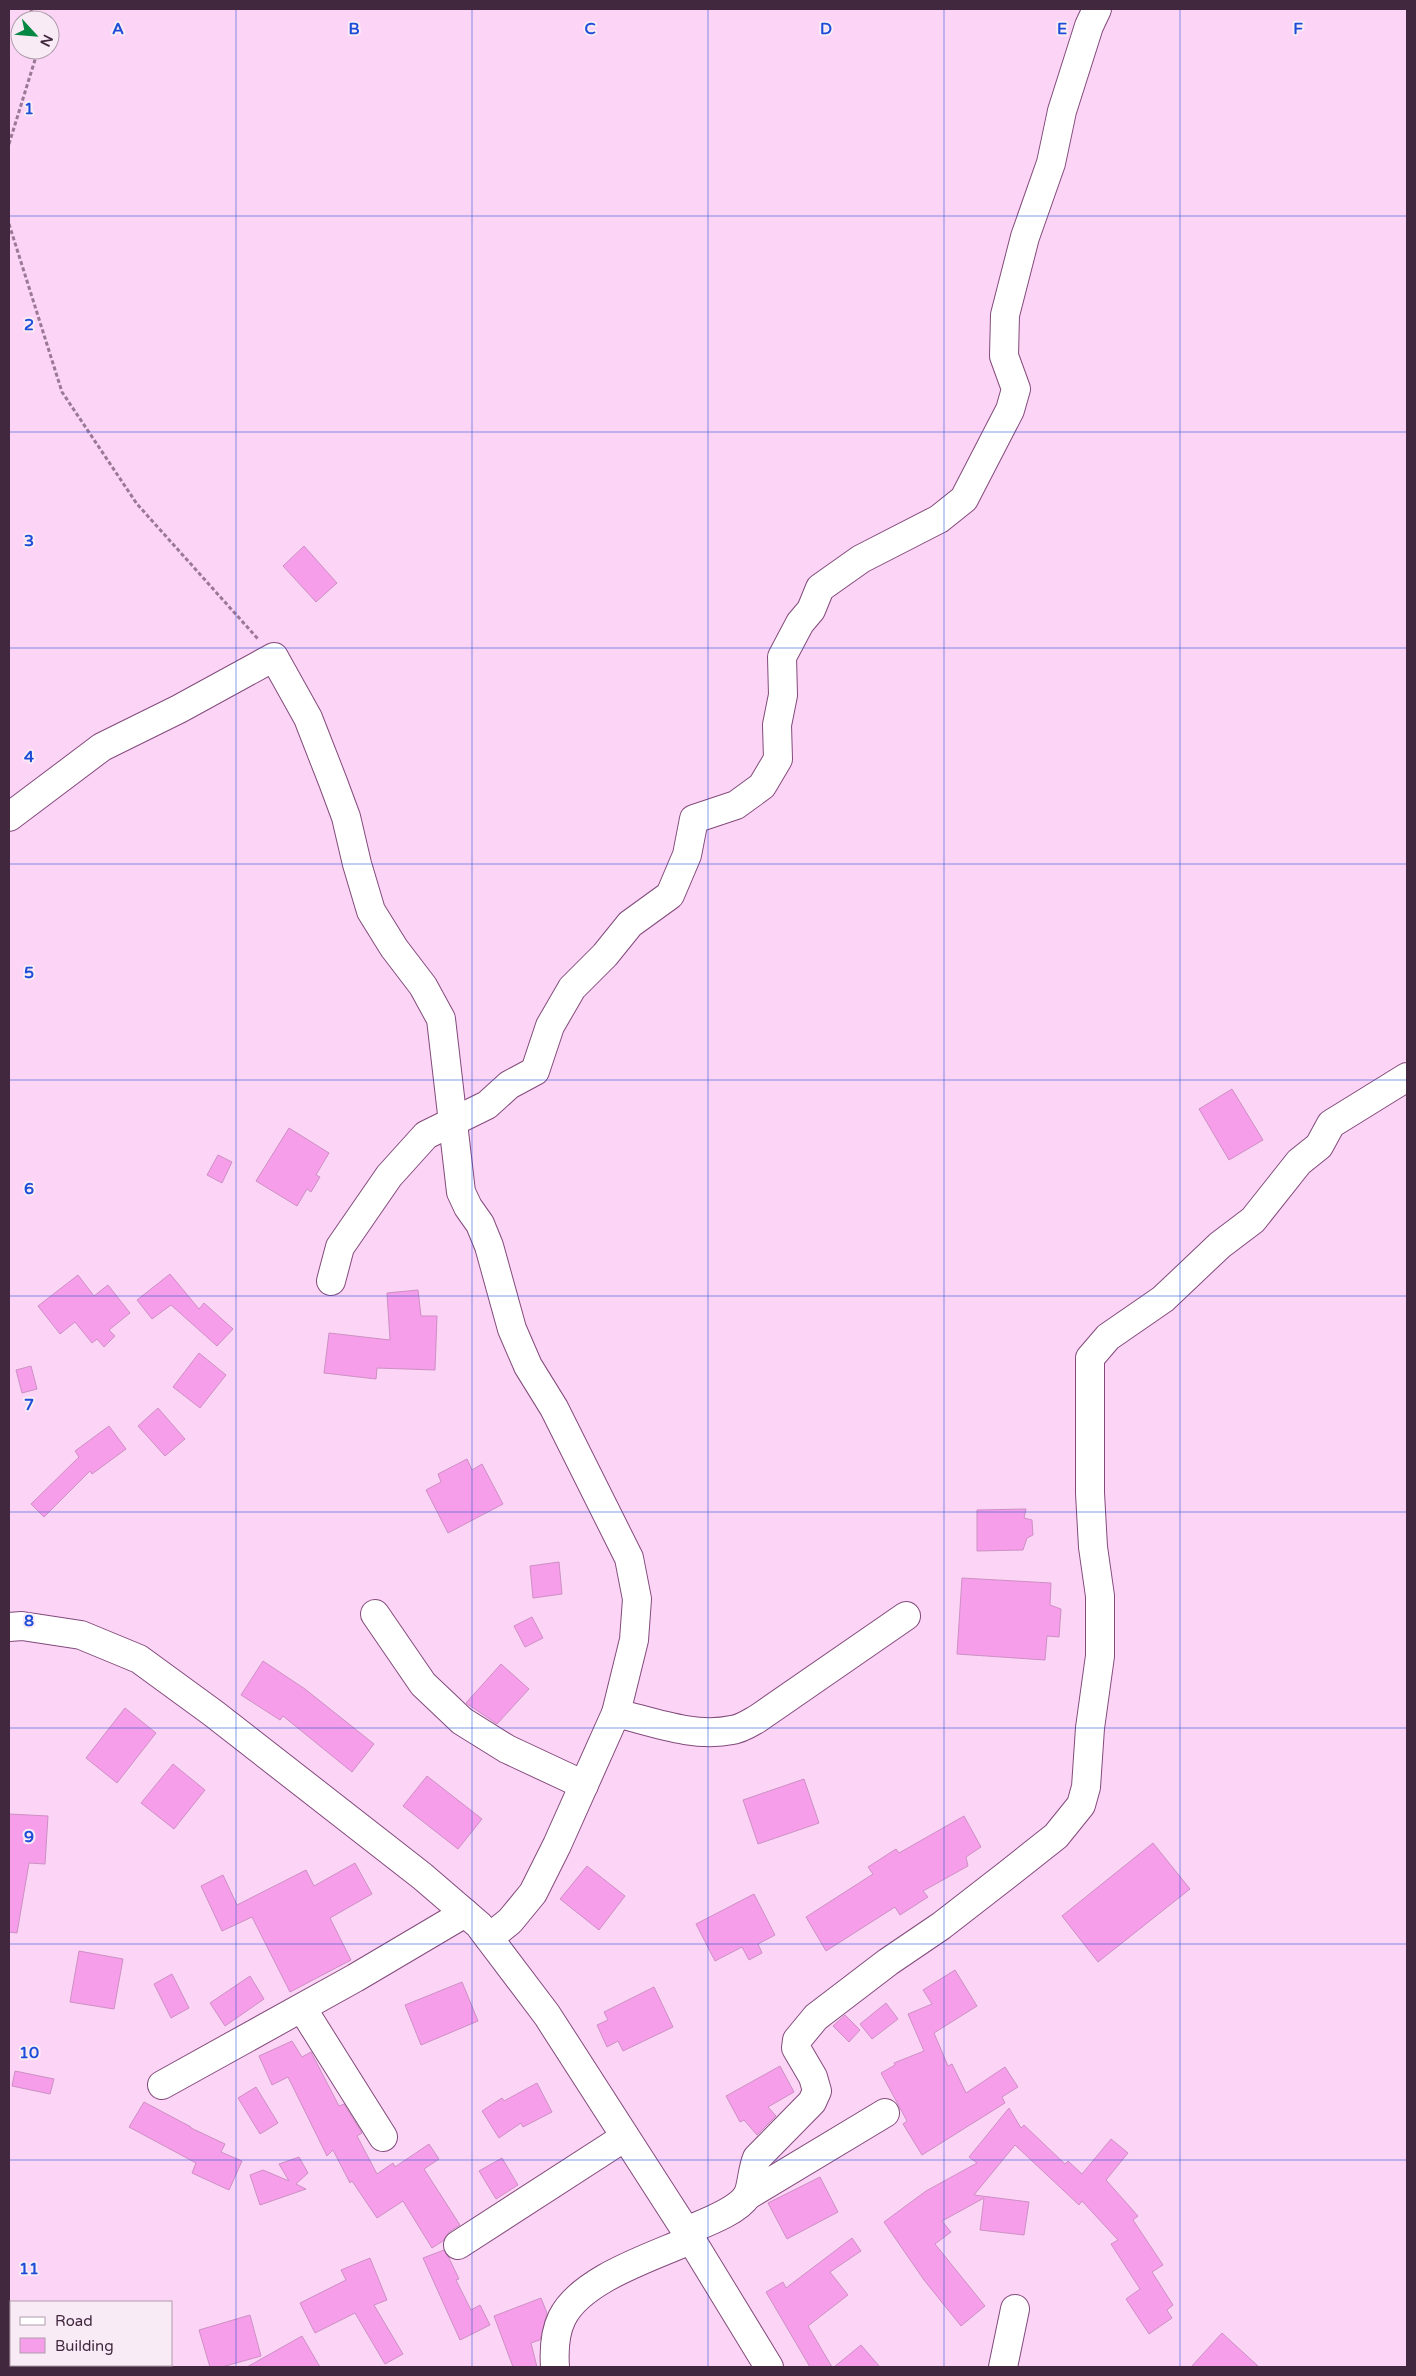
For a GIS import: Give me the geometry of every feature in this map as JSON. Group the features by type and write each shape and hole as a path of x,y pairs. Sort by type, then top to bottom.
{"street":[{"path":"332,1281 340,1247 390,1176 426,1135 487,1105 509,1085 535,1071 550,1026 572,988 605,955 630,924 670,895 687,855 694,818 736,805 762,786 778,759 777,725 783,695 782,657 800,623 811,610 820,588 861,559 939,519 964,499 1010,410 1016,390 1004,356 1005,316 1025,237 1051,163 1062,111 1089,26 1097,9"},
{"path":"9,817 102,747 178,709 274,657 308,718 333,782 346,817 371,911 394,948 423,986 440,1019 461,1192 468,1207 480,1224 489,1246 512,1329 528,1366 554,1408 629,1558 637,1599 634,1640 616,1713 533,1893 510,1921 489,1938"},
{"path":"747,2196 752,2169 757,2158 812,2102 817,2091 813,2077 796,2048 796,2040 803,2031 840,1996 941,1926 1056,1836 1081,1805 1086,1786 1090,1728 1100,1656 1100,1596 1093,1548 1090,1493 1090,1358 1108,1337 1163,1299 1220,1246 1253,1220 1299,1162 1319,1146 1331,1124 1407,1077"},
{"path":"375,1614 423,1684 462,1721 507,1749 584,1785"},
{"path":"616,1713 683,1730 708,1732 734,1730 757,1719 906,1616"},
{"path":"13,1631 81,1635 139,1659 213,1713 422,1876 479,1925 547,2015 688,2235 769,2367"},
{"path":"162,2085 302,2008 465,1913"},
{"path":"302,2008 383,2137"},
{"path":"555,2367 554,2352 561,2319 571,2304 596,2282 688,2235 732,2209 747,2196 885,2113"},
{"path":"458,2245 625,2137"},
{"path":"1003,2367 1016,2309"}],"path":[{"path":"9,144 35,60"},
{"path":"9,224 62,392 137,504 274,657"}],"building":[{"path":"304,546 337,583 316,602 283,566"},
{"path":"1232,1089 1263,1140 1229,1160 1199,1109"},
{"path":"289,1128 329,1153 316,1175 320,1177 311,1192 307,1189 297,1206 256,1181"},
{"path":"218,1155 232,1162 222,1183 207,1175"},
{"path":"170,1274 199,1309 204,1303 233,1329 217,1346 171,1305 152,1319 137,1300"},
{"path":"78,1275 94,1296 108,1285 130,1313 109,1330 115,1336 104,1347 97,1339 92,1343 75,1322 60,1334 38,1306"},
{"path":"418,1290 421,1316 437,1316 435,1370 377,1368 376,1379 324,1373 329,1333 390,1340 387,1293"},
{"path":"199,1353 226,1375 200,1408 173,1387"},
{"path":"31,1366 37,1389 22,1393 16,1370"},
{"path":"158,1408 185,1439 165,1456 138,1426"},
{"path":"109,1426 126,1449 92,1474 90,1471 44,1517 31,1504 79,1457 75,1451"},
{"path":"467,1459 472,1470 482,1464 503,1504 448,1533 426,1490 441,1482 438,1474"},
{"path":"1026,1509 1024,1518 1032,1520 1033,1535 1027,1538 1023,1550 977,1551 977,1510"},
{"path":"559,1562 562,1594 533,1598 530,1566"},
{"path":"962,1578 1051,1583 1050,1605 1061,1609 1059,1637 1047,1636 1045,1660 957,1654"},
{"path":"532,1617 543,1638 525,1647 514,1626"},
{"path":"263,1661 305,1689 374,1744 352,1772 283,1716 280,1720 241,1695"},
{"path":"501,1664 529,1689 497,1724 466,1703"},
{"path":"125,1708 156,1733 117,1783 86,1758"},
{"path":"173,1764 205,1790 174,1829 141,1803"},
{"path":"427,1776 482,1819 458,1849 403,1806"},
{"path":"804,1779 819,1823 758,1844 743,1800"},
{"path":"9,1814 48,1816 45,1864 29,1863 17,1933 9,1932"},
{"path":"964,1816 981,1847 966,1857 968,1866 923,1891 928,1897 900,1915 895,1907 826,1951 806,1917 873,1874 868,1867 896,1849 899,1853"},
{"path":"1153,1843 1190,1889 1098,1962 1062,1916"},
{"path":"355,1863 372,1894 330,1918 351,1960 290,1992 252,1917 222,1931 201,1886 223,1875 237,1905 306,1870 314,1886"},
{"path":"587,1866 625,1896 599,1930 560,1899"},
{"path":"754,1894 775,1935 758,1944 762,1953 749,1960 742,1947 715,1961 696,1924"},
{"path":"79,1951 123,1959 114,2009 70,2002"},
{"path":"955,1970 977,2006 934,2033 948,2066 952,2064 966,2093 1005,2067 1018,2087 1002,2097 1005,2103 922,2155 903,2124 907,2121 881,2073 895,2065 894,2063 924,2051 908,2014 932,2004 923,1990"},
{"path":"172,1974 189,2008 171,2018 154,1984"},
{"path":"250,1976 264,1999 225,2026 210,2003"},
{"path":"462,1982 478,2021 421,2045 405,2005"},
{"path":"654,1987 673,2027 623,2051 618,2041 607,2047 597,2025 608,2020 604,2012"},
{"path":"886,2003 898,2019 872,2039 860,2024"},
{"path":"845,2015 860,2030 849,2042 833,2026"},
{"path":"292,2041 302,2057 311,2052 339,2106 344,2104 362,2133 357,2136 377,2174 393,2163 395,2167 429,2144 439,2159 424,2169 460,2225 449,2232 443,2241 432,2248 403,2201 377,2218 352,2181 350,2183 333,2150 327,2156 288,2077 272,2085 259,2056"},
{"path":"780,2066 794,2092 768,2107 776,2116 757,2135 744,2120 740,2122 726,2096"},
{"path":"15,2071 54,2079 50,2094 12,2086"},
{"path":"537,2083 552,2112 523,2127 521,2123 499,2138 482,2111 502,2098 504,2101"},
{"path":"256,2087 278,2123 260,2134 238,2098"},
{"path":"144,2102 225,2144 221,2152 242,2161 229,2190 192,2173 196,2163 129,2127"},
{"path":"1009,2108 1021,2128 1024,2125 1065,2164 1068,2161 1082,2174 1111,2139 1128,2153 1106,2180 1138,2216 1133,2220 1163,2265 1152,2272 1173,2305 1167,2310 1172,2318 1149,2334 1126,2299 1140,2289 1111,2244 1118,2240 1082,2201 1079,2205 1015,2145 974,2195 1029,2202 1024,2235 980,2230 984,2198 942,2221 951,2232 935,2244 985,2306 961,2326 924,2280 884,2222 926,2191 977,2163 969,2157"},
{"path":"299,2157 308,2173 296,2184 306,2189 260,2205 250,2175 263,2170 289,2181 279,2164"},
{"path":"502,2158 518,2185 496,2199 479,2171"},
{"path":"820,2177 838,2212 787,2239 768,2203"},
{"path":"852,2238 861,2251 830,2272 848,2295 808,2326 832,2367 810,2367 766,2292 783,2282 786,2288"},
{"path":"444,2250 459,2279 456,2280 471,2310 480,2305 490,2325 460,2340 423,2258"},
{"path":"370,2258 387,2300 374,2305 403,2354 385,2364 355,2313 315,2333 300,2303 346,2280 341,2270"},
{"path":"541,2298 547,2313 540,2340 531,2343 537,2367 513,2367 494,2316"},
{"path":"250,2315 261,2356 222,2367 210,2367 199,2330"},
{"path":"1222,2333 1259,2367 1191,2367"},
{"path":"302,2336 320,2367 247,2367"},
{"path":"861,2345 880,2367 834,2367"}]}
